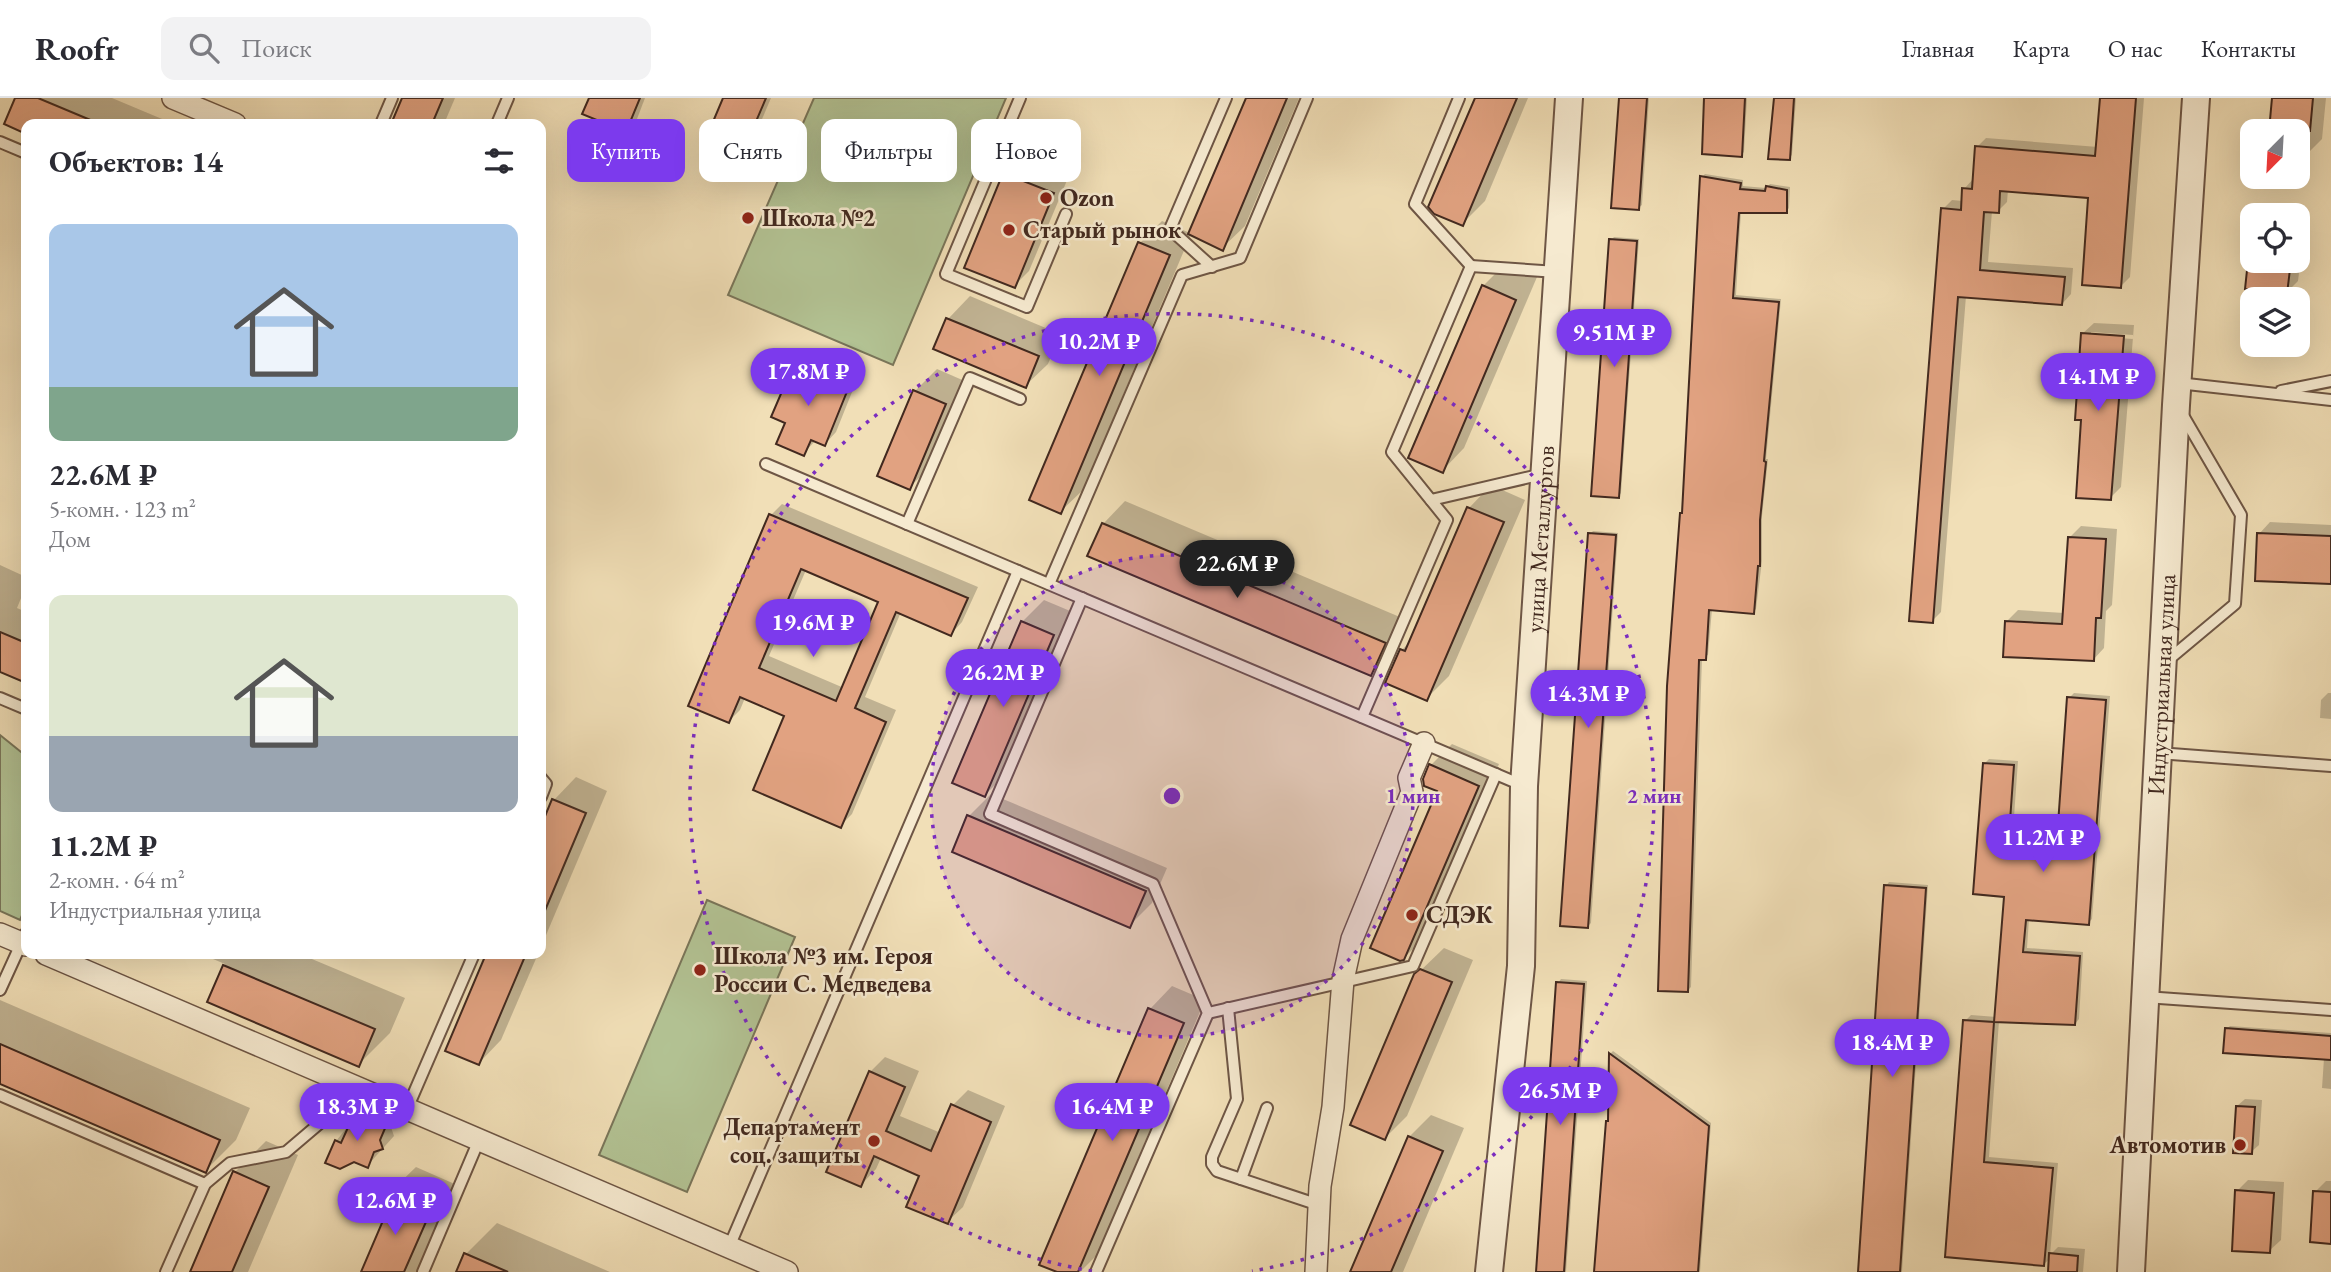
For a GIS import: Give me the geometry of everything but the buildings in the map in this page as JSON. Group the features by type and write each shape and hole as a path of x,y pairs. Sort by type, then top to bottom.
{"street":[{"name":"улица Металлургов","path":"1489,1272 1521,966 1524,786 1569,98"},
{"name":"Индустриальная улица","path":"2131,1272 2177,394 2196,98"},
{"path":"181,100 224,119"},
{"path":"1316,1272 1319,1205 1333,1107 1343,980 1352,939 1412,792 1409,778 1424,743"},
{"path":"0,934 21,940"},
{"path":"58,959 787,1272"}],"lane":[{"path":"383,119 392,98"},
{"path":"499,119 508,98"},
{"path":"1020,98 946,274 1027,307 1066,214"},
{"path":"1212,267 1170,229 1226,98"},
{"path":"1049,584 1182,275 1240,258 1307,98"},
{"path":"1460,98 1415,204 1471,266 1557,272"},
{"path":"0,142 21,151"},
{"path":"1363,717 1447,520 1392,452 1471,266"},
{"path":"908,524 970,378 1020,399"},
{"path":"2271,393 2331,381"},
{"path":"2163,664 2235,604 2241,515 2177,394 2271,393 2331,400"},
{"path":"766,464 1524,786"},
{"path":"1432,500 1543,474"},
{"path":"729,1247 1018,571"},
{"path":"1082,598 990,814 1153,884 1208,1013 1096,1272"},
{"path":"0,698 21,707"},
{"path":"2158,752 2331,766"},
{"path":"1208,1013 1413,966 1496,774"},
{"path":"0,990 21,949"},
{"path":"407,1109 472,959"},
{"path":"2145,998 2331,1010"},
{"path":"1228,1008 1237,1099 1212,1157 1212,1164 1217,1171 1319,1205"},
{"path":"166,1272 205,1184 230,1163 286,1152 360,1089"},
{"path":"0,1095 205,1184"},
{"path":"1241,1179 1267,1108"},
{"path":"423,1272 479,1140"}],"green space":[{"path":"814,98 1006,98 997,119 971,119 971,181 893,365 728,295 777,182 807,182 807,119 805,119"},
{"path":"0,735 21,752 21,918 20,920 0,911"},
{"path":"707,900 795,937 687,1192 599,1155"}],"place":[{"name":"Ozon","path":"1046,198"},
{"name":"Школа №2","path":"748,218"},
{"name":"Старый рынок","path":"1009,230"},
{"name":"СДЭК","path":"1412,915"},
{"name":"Школа №3 им. Героя России С. Медведева","path":"700,970"},
{"name":"Департамент соц. защиты","path":"874,1141"},
{"name":"Автомотив","path":"2240,1145"}]}
